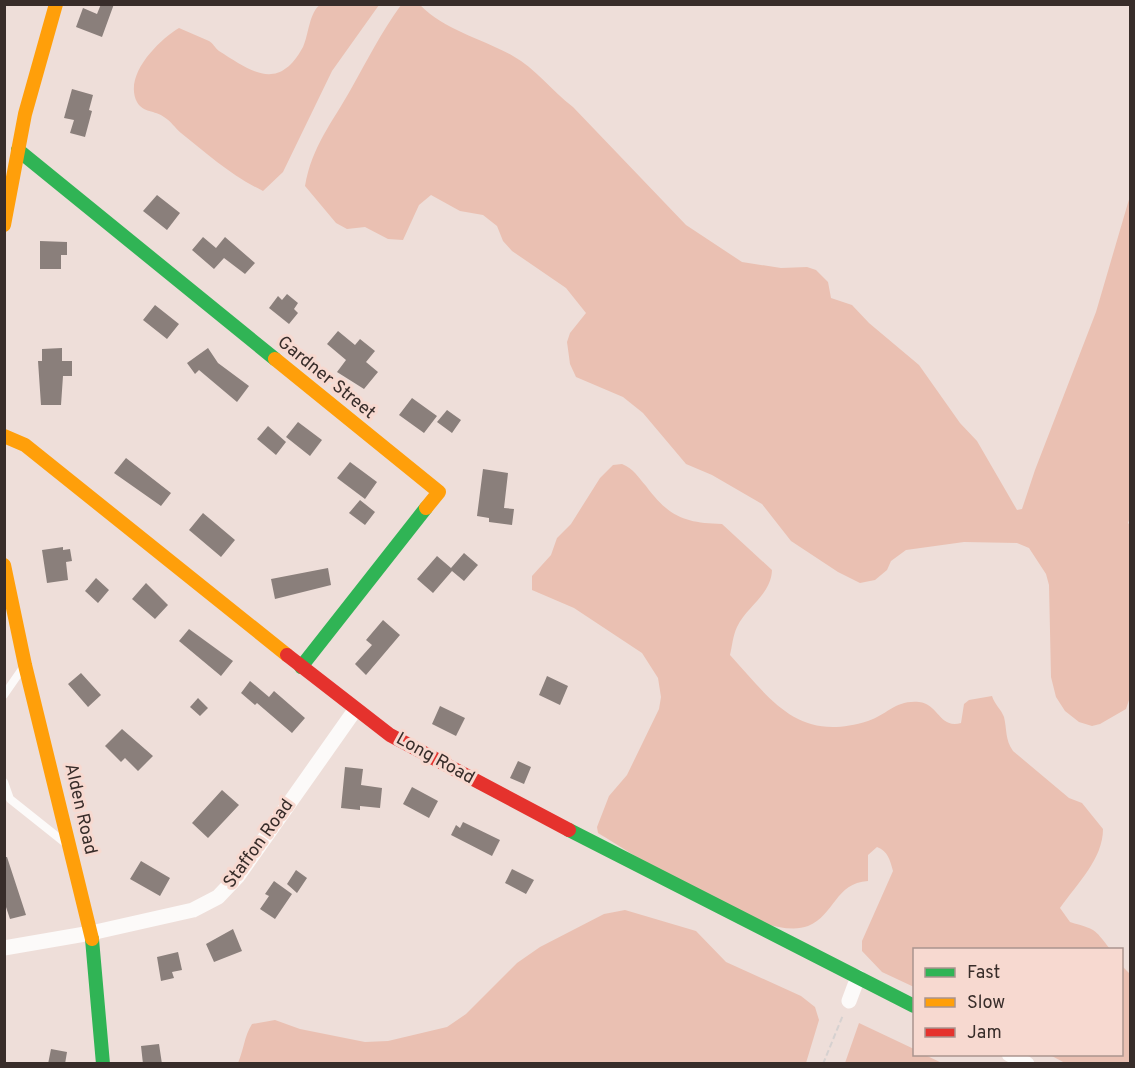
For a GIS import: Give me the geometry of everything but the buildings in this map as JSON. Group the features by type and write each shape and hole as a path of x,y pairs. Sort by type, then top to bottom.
{"street":[{"path":"4,225 36,66 56,4"},
{"name":"Gardner Street","path":"18,150 439,492 302,667"},
{"name":"Long Road","path":"4,436 26,445 355,710 390,735 452,770 913,1005"},
{"name":"Alden Road","path":"4,565 7,600 25,664 90,933 103,1064"},
{"name":"Staffon Road","path":"4,948 90,933 193,910 218,897 238,876 355,710"},
{"path":"849,1001 858,977"},
{"path":"1013,1056 1027,1064"}],"lane":[{"path":"4,695 25,664"},
{"path":"4,782 10,799 70,846"}],"path":[{"path":"823,1064 849,1001"}],"shaded area":[{"path":"321,4 379,5 332,71 283,172 263,191 220,164 161,115 142,108 137,102 134,92 135,81 145,59 162,41 179,28 209,41 219,51 253,71 274,74 284,70 294,61 303,47 314,12"},
{"path":"401,5 420,5 452,28 521,61 573,107 686,225 742,262 781,268 807,267 816,270 828,282 831,298 852,305 869,323 919,365 960,423 977,441 1017,510 1022,509 1096,312 1130,196 1130,517 1128,523 1130,525 1130,697 1126,709 1092,726 1079,722 1065,711 1056,697 1051,677 1049,585 1046,574 1029,548 1017,543 964,542 906,550 891,561 887,570 875,580 860,583 838,572 791,541 762,504 712,475 686,464 643,413 623,397 576,377 570,364 567,342 570,333 586,313 566,288 512,251 503,241 497,226 483,215 460,211 431,195 419,205 403,240 388,239 365,227 347,229 336,223 305,186 308,172 324,135 380,36"},
{"path":"622,464 633,471 662,505 679,516 698,522 722,524 772,570 768,586 737,627 730,655 759,688 789,714 805,722 823,726 844,726 868,721 904,703 919,702 931,707 943,720 954,724 961,723 964,704 969,700 992,696 1004,717 1007,739 1013,751 1069,798 1082,803 1103,829 1099,851 1094,861 1060,908 1070,922 1093,930 1109,948 913,948 913,987 882,972 862,951 862,941 893,871 888,856 877,847 868,855 868,881 848,887 817,921 808,926 788,928 762,923 702,896 598,833 597,827 609,796 627,775 659,709 661,697 658,678 642,653 574,608 532,590 532,576 551,555 557,538 571,524 600,478 613,465"},
{"path":"625,910 696,931 726,962 801,996 815,1007 819,1020 806,1063 238,1063 252,1024 275,1020 300,1029 365,1042 388,1041 447,1027 466,1014 517,963 540,947 604,914"},
{"path":"1123,967 1130,974 1130,1063 1065,1063 1052,1056 1123,1056"},
{"path":"859,1023 913,1049 913,1056 927,1056 942,1063 845,1063"}],"traffic: fast":[{"path":"18,150 275,359"},
{"path":"301,667 426,508"},
{"path":"569,830 913,1005"},
{"path":"92,939 103,1064"}],"traffic: slow":[{"path":"4,225 25,114 56,4"},
{"path":"275,359 439,492 426,508"},
{"path":"4,436 25,445 287,655"},
{"path":"4,565 25,665 92,939"}],"traffic: jam":[{"path":"287,655 390,735 569,830"}]}
